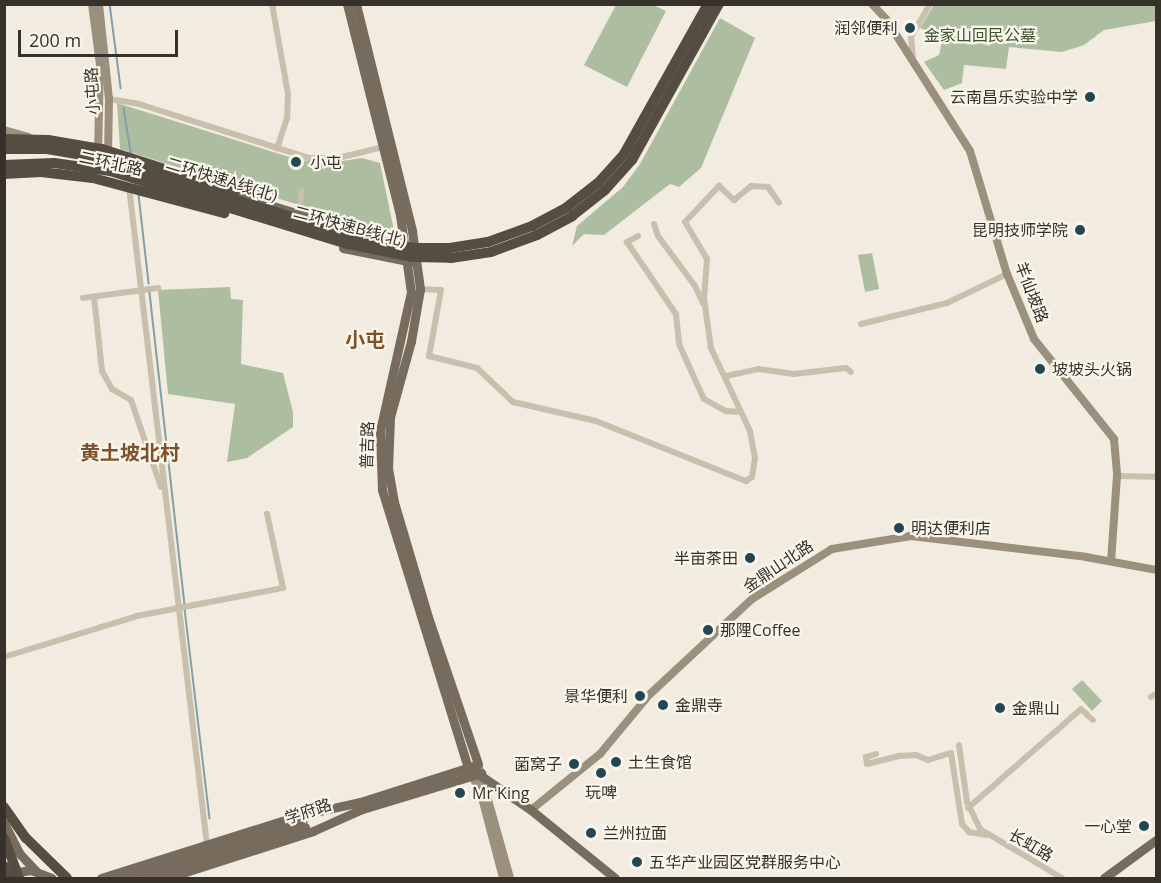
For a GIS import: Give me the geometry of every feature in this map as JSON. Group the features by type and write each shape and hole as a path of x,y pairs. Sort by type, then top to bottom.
{"highway":[{"path":"569,212 624,154 708,4"},
{"name":"二环快速B线(北)","path":"4,165 54,163 110,171 422,258 470,256 525,240 605,190 632,160 719,4"},
{"path":"4,139 55,140 117,152 361,242"},
{"name":"二环快速A线(北)","path":"4,150 47,149 107,160 361,242"},
{"path":"4,173 53,172 93,177 361,242"},
{"path":"4,807 26,838 67,879"},
{"path":"4,838 19,879"},
{"path":"4,866 9,879"}],"main road":[{"name":"普吉路","path":"347,4 409,242"},
{"name":"普吉路","path":"356,4 412,262 420,289 411,341 390,417 388,468 394,501 475,770"},
{"name":"二环北路","path":"4,150 51,149 101,155 299,214 409,242"},
{"name":"二环北路","path":"4,173 56,169 96,173 129,181 346,248 412,262"},
{"name":"普吉路","path":"412,262 410,311 384,411 380,469 397,543 475,770"},
{"name":"学府路","path":"122,879 475,770"},
{"path":"475,770 533,808 615,879"},
{"name":"学府路","path":"101,879 307,813 361,806"},
{"path":"167,879 313,831 361,806"},
{"path":"4,823 20,854 36,871 52,878"},
{"name":"学府路","path":"146,879 304,824"},
{"path":"1104,879 1156,840"},
{"path":"176,855 173,865 182,873"},
{"path":"4,877 19,871 36,871"}],"street":[{"name":"小屯路","path":"92,4 100,75 101,155 106,176"},
{"name":"小屯路","path":"96,173 101,155 109,99 99,4"},
{"path":"272,4 288,94 287,118 278,148"},
{"name":"羊仙坡路","path":"872,4 886,18 953,120 976,167 1008,274 1034,339 1114,439 1117,476 1111,561"},
{"path":"913,59 911,37 930,4"},
{"path":"109,99 139,104 278,148 324,159 383,147"},
{"path":"4,130 101,155"},
{"path":"129,181 158,442 182,607 207,846"},
{"path":"420,289 441,290 429,356 477,368 513,402 596,421 746,481 752,477 755,459 741,412 711,348 705,306 708,259 685,222 719,186 734,200 751,186 768,187 779,203"},
{"path":"299,214 302,191"},
{"path":"654,224 658,236 705,306"},
{"path":"638,236 627,242 676,314 679,344 704,399 726,411 741,412"},
{"path":"861,324 947,303 1008,274"},
{"path":"83,298 158,288"},
{"path":"94,297 102,371 112,388 131,400 163,493"},
{"path":"726,376 758,369 794,374 846,368 852,372"},
{"path":"146,445 158,442"},
{"path":"1117,476 1156,477"},
{"path":"4,657 137,616 283,588 267,514"},
{"name":"金鼎山北路","path":"533,808 600,754 650,695 753,599 832,549 911,536 1111,561 1156,570"},
{"path":"968,808 1081,709 1093,720"},
{"path":"959,744 968,808 986,835"},
{"name":"长虹路","path":"876,754 866,757 867,764 899,756 916,755 928,760 951,753 962,824 969,832 986,835 1062,879"},
{"name":"普吉路","path":"475,770 503,879"},
{"name":"普吉路","path":"475,770 510,879"}],"green space":[{"path":"616,5 653,5 666,11 627,87 584,65"},
{"name":"金家山回民公墓","path":"934,5 1156,5 1156,21 1104,30 1084,45 1062,52 1009,47 1006,69 964,65 962,83 944,90 924,62 939,55 943,36 920,28"},
{"path":"720,18 755,38 701,168 679,187 670,184 604,235 584,234 572,246 577,226 623,187 640,164"},
{"path":"117,103 299,160 328,163 362,158 380,163 395,235 120,149"},
{"path":"872,253 879,289 865,292 858,255"},
{"path":"230,287 231,299 243,300 241,364 283,373 293,412 293,427 247,458 227,462 235,404 168,394 158,290"},
{"path":"1082,680 1102,701 1092,711 1072,689"}],"waterway":[{"path":"110,4 121,88"},
{"path":"124,108 131,152"},
{"path":"139,195 149,283"},
{"path":"150,293 185,605"},
{"path":"185,609 210,819"}],"place":[{"name":"润邻便利","path":"910,28"},
{"name":"云南昌乐实验中学","path":"1090,97"},
{"name":"小屯","path":"296,162"},
{"name":"昆明技师学院","path":"1080,230"},
{"name":"坡坡头火锅","path":"1040,369"},
{"name":"明达便利店","path":"899,528"},
{"name":"半亩茶田","path":"750,558"},
{"name":"那䧉Coffee","path":"708,630"},
{"name":"景华便利","path":"640,696"},
{"name":"金鼎寺","path":"663,705"},
{"name":"金鼎山","path":"1000,708"},
{"name":"土生食馆","path":"616,762"},
{"name":"菌窝子","path":"574,764"},
{"name":"玩啤","path":"601,773"},
{"name":"Mr King","path":"460,793"},
{"name":"一心堂","path":"1144,826"},
{"name":"兰州拉面","path":"591,833"},
{"name":"五华产业园区党群服务中心","path":"637,862"}],"district":[{"name":"小屯","path":"365,339"},
{"name":"黄土坡北村","path":"130,452"}]}
